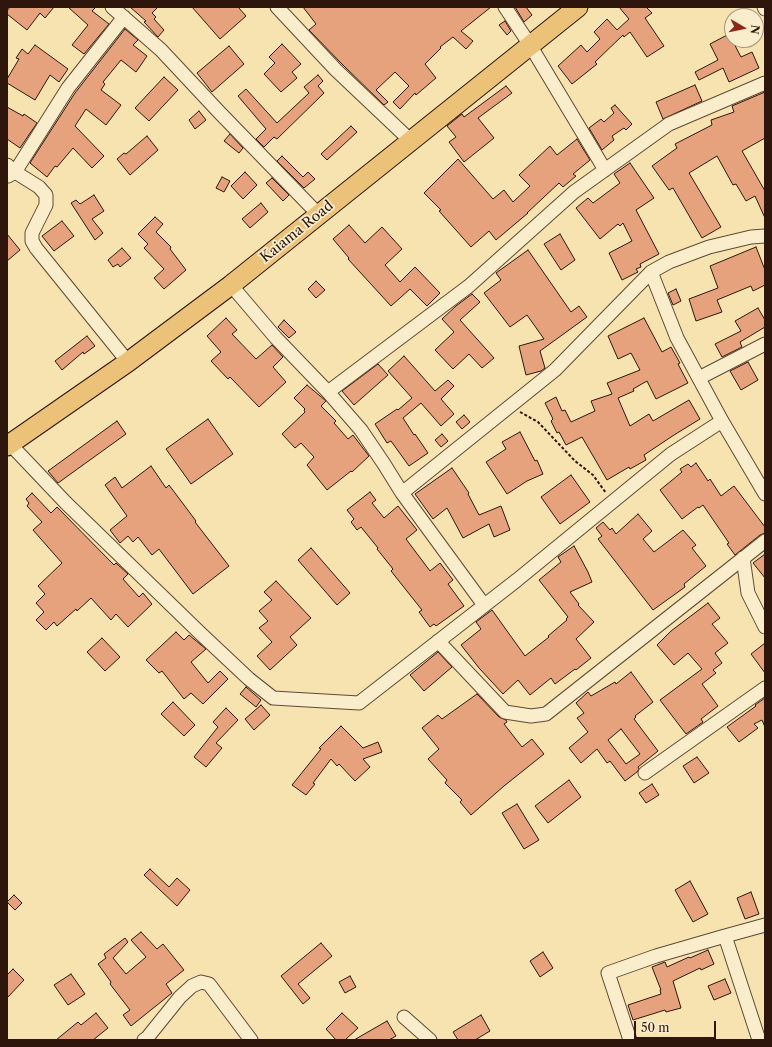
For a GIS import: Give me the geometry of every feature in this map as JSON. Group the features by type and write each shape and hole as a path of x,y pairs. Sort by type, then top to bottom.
{"highway":[{"name":"Kaiama Road","path":"8,445 128,362 231,285 578,7"}],"street":[{"path":"112,7 161,50 319,215"},
{"path":"277,7 336,70 411,141"},
{"path":"505,7 530,45 605,170"},
{"path":"124,17 68,88 10,171 39,186 46,195 46,205 32,233 32,241 36,248 128,362"},
{"path":"328,392 470,286 574,192 670,124 765,83"},
{"path":"402,493 555,370 650,272 669,262 708,247 750,237 765,236"},
{"path":"650,272 677,338 722,421 765,494"},
{"path":"231,285 276,338 328,392 360,430 402,493 484,605"},
{"path":"699,378 765,344"},
{"path":"8,445 189,622 249,679 273,698 359,704 671,454 722,421"},
{"path":"438,641 505,712 531,716 546,714 765,541"},
{"path":"743,558 748,593 765,627"},
{"path":"645,772 765,688"},
{"path":"630,1040 608,973 656,956 765,925"},
{"path":"725,936 759,1040"},
{"path":"144,1040 180,997 192,986 201,982 209,984 251,1040"},
{"path":"404,1017 430,1040"}],"path":[{"path":"510,406 538,422 575,461 593,475 613,502"}],"building":[{"path":"10,7 54,7 45,18 40,13 27,30 7,14"},
{"path":"68,7 96,7 92,11 109,24 84,54 72,45 88,25"},
{"path":"130,7 158,7 152,13 156,17 154,19 164,30 158,37 144,22 146,21"},
{"path":"192,7 238,7 246,16 220,39"},
{"path":"303,7 491,7 461,31 473,41 466,49 453,37 440,47 441,48 425,64 436,78 416,95 415,93 400,109 393,102 409,86 395,72 376,90 388,102 384,105 309,30 316,24"},
{"path":"515,7 526,7 532,15 524,22"},
{"path":"619,7 646,7 652,13 645,18 664,46 647,57 630,32 624,37 623,35 595,62 597,64 572,84 558,66 581,45 587,52 600,39 594,32 607,19 617,30 629,19"},
{"path":"505,21 511,31 507,35 499,25"},
{"path":"125,29 138,40 133,45 147,56 136,72 121,60 103,82 105,84 101,90 121,105 106,125 86,109 75,126 104,156 92,168 73,148 57,167 55,166 47,177 30,163 75,93"},
{"path":"724,37 724,48 736,48 741,57 752,52 759,68 729,82 723,68 699,80 695,72 718,60 710,44"},
{"path":"282,44 301,64 292,72 297,78 281,92 264,74 275,63 269,57"},
{"path":"35,45 68,69 59,82 50,75 35,100 7,83 7,79 19,59 16,58 22,49 28,54"},
{"path":"229,46 244,64 212,92 197,73"},
{"path":"318,75 323,81 318,86 324,93 277,139 274,137 264,147 256,139 266,129 238,96 246,89 277,123 309,93 304,87"},
{"path":"164,77 178,90 149,121 135,108"},
{"path":"695,85 702,101 663,119 656,102"},
{"path":"506,86 512,93 478,118 494,138 464,162 449,142 456,137 447,126 462,114 464,117"},
{"path":"765,92 765,138 742,151 765,191 765,218 755,196 746,201 736,184 733,185 717,156 689,173 721,227 702,238 673,188 669,190 652,166 677,148 675,144 712,125 711,120 734,112 732,106"},
{"path":"615,105 632,124 626,130 624,128 612,136 614,140 602,150 589,128 601,119 604,122 614,113 611,108"},
{"path":"7,107 23,116 24,114 37,123 20,148 7,139"},
{"path":"199,111 206,120 195,129 189,120"},
{"path":"351,126 357,132 327,160 321,154"},
{"path":"230,134 243,148 239,153 224,141"},
{"path":"147,136 158,150 130,175 117,159 124,153 126,154"},
{"path":"577,139 590,160 573,174 576,176 563,187 559,183 528,213 496,240 489,231 471,247 439,211 441,210 424,193 458,159 493,199 504,190 513,202 530,186 519,175 550,146 557,155"},
{"path":"282,156 303,177 308,172 315,179 304,188 277,161"},
{"path":"630,163 654,198 636,210 659,254 640,264 641,267 636,269 638,272 622,280 609,253 632,241 623,223 620,226 618,224 600,239 576,208 588,198 593,203 620,183 614,174"},
{"path":"245,172 257,185 243,199 231,186"},
{"path":"222,177 230,181 224,192 216,188"},
{"path":"272,178 289,195 283,201 266,183"},
{"path":"94,195 104,211 92,219 103,233 95,240 71,203 76,200 80,204"},
{"path":"261,203 268,212 250,228 242,219"},
{"path":"155,217 163,224 156,232 171,247 170,249 186,270 164,289 154,278 164,269 144,248 148,244 138,234"},
{"path":"62,221 74,236 54,251 42,236"},
{"path":"349,225 365,243 382,227 402,249 385,265 400,282 415,267 440,293 427,306 410,289 391,306 348,259 349,258 333,239"},
{"path":"7,234 20,250 7,261"},
{"path":"560,234 575,260 561,270 544,244"},
{"path":"756,247 765,270 765,285 753,291 751,286 717,300 722,312 696,321 689,299 718,288 710,266"},
{"path":"122,248 131,258 120,267 118,264 113,267 108,260"},
{"path":"528,250 571,312 579,306 587,317 540,351 545,368 541,371 526,375 519,346 544,339 527,315 510,327 484,293 501,280 496,273"},
{"path":"316,281 325,290 316,298 308,289"},
{"path":"676,289 681,301 673,305 668,293"},
{"path":"472,294 480,302 460,320 494,358 482,368 469,354 453,369 435,350 454,332 442,319"},
{"path":"758,308 765,320 765,327 740,342 742,347 722,357 715,344 741,331 735,321"},
{"path":"226,318 237,330 232,334 256,359 272,345 283,357 273,367 286,382 259,407 230,377 228,379 211,361 221,352 207,336"},
{"path":"644,318 662,352 671,347 680,363 678,364 688,383 656,399 647,381 633,389 634,391 618,398 630,426 649,414 653,421 689,400 700,419 644,455 646,460 630,469 629,467 607,480 582,437 566,445 559,432 557,433 551,421 553,419 545,403 556,397 562,411 565,410 571,422 595,411 591,401 612,394 607,383 640,370 631,353 618,359 608,336"},
{"path":"284,320 296,332 289,338 278,327"},
{"path":"87,336 95,346 84,354 83,352 62,370 55,361"},
{"path":"404,356 435,391 448,380 454,386 441,399 454,414 441,426 421,403 403,418 428,453 409,466 391,441 387,443 375,424 397,409 398,410 412,398 388,371"},
{"path":"748,362 758,380 741,390 730,371"},
{"path":"378,364 388,375 354,405 342,391"},
{"path":"307,385 326,401 321,406 336,421 334,423 348,439 353,435 369,456 352,472 351,471 327,490 307,465 314,457 301,443 295,448 282,434 305,412 305,409 294,398"},
{"path":"464,415 470,422 462,429 456,422"},
{"path":"208,419 233,454 191,484 166,449"},
{"path":"117,421 126,434 58,483 48,471"},
{"path":"520,432 535,461 537,460 543,474 527,481 507,494 486,462 506,449 502,442"},
{"path":"442,434 448,441 441,447 435,440"},
{"path":"696,463 708,481 710,479 721,496 734,486 765,527 765,533 760,535 735,555 727,544 729,543 703,505 682,519 660,490 682,472 680,469 688,464 691,467"},
{"path":"151,466 166,488 169,485 229,566 193,594 159,549 152,555 138,537 133,542 128,536 120,543 110,530 127,516 105,485 115,477 122,488"},
{"path":"452,468 469,493 468,494 479,515 501,506 510,530 494,537 489,524 463,538 447,508 433,519 415,494"},
{"path":"571,475 590,502 560,524 541,497"},
{"path":"370,492 376,500 372,503 384,518 398,506 417,530 406,539 430,571 440,563 453,580 448,584 464,606 436,626 434,624 430,627 419,612 422,610 391,571 393,569 377,549 378,548 361,527 357,530 351,522 354,519 347,510"},
{"path":"32,493 51,513 57,507 114,565 116,563 128,574 123,579 139,597 143,593 152,604 128,627 116,614 111,620 91,598 57,626 54,622 46,630 36,620 44,612 36,603 45,594 38,586 62,563 33,530 42,522 27,506 29,503 26,499"},
{"path":"638,514 652,531 643,539 654,552 683,530 696,545 692,548 706,566 684,584 685,587 653,610 598,539 602,536 596,528 603,522 610,530 612,528 616,534"},
{"path":"574,546 592,582 570,592 579,604 578,605 594,622 576,639 591,658 555,684 551,678 530,695 518,680 503,694 479,668 461,645 481,629 476,622 492,610 525,656 549,637 548,636 567,620 566,619 568,617 539,580 561,562 558,557"},
{"path":"311,548 350,593 337,605 298,560"},
{"path":"765,554 765,578 753,563"},
{"path":"276,581 311,618 290,637 297,645 270,670 257,656 272,642 259,628 268,621 259,611 272,600 264,592"},
{"path":"708,603 720,618 712,624 728,643 715,653 722,663 713,670 716,673 702,684 718,706 701,719 703,722 686,734 660,700 702,669 688,653 674,665 657,645 671,631"},
{"path":"176,632 184,640 189,635 206,649 191,662 208,683 220,671 228,679 203,704 191,693 184,699 162,671 159,673 146,660"},
{"path":"102,638 120,657 105,671 87,652"},
{"path":"765,643 765,673 751,654"},
{"path":"438,652 452,667 424,691 410,675"},
{"path":"631,672 653,702 635,716 636,717 634,719 658,751 638,767 639,769 637,772 625,781 610,761 607,763 597,749 581,763 569,748 588,732 577,718 584,713 576,703 588,692 591,696 615,682 616,684","holes":["621,729 640,754 626,764 608,740"]},
{"path":"246,687 261,700 256,707 240,694"},
{"path":"477,694 499,717 506,720 507,722 504,724 522,747 532,739 544,754 471,815 460,802 462,800 445,783 447,780 428,759 439,749 422,728 438,715 442,719"},
{"path":"765,698 765,727 762,720 754,724 758,728 739,742 727,727"},
{"path":"173,702 195,725 184,736 161,714"},
{"path":"261,705 270,715 254,730 245,719"},
{"path":"226,708 238,720 216,743 222,748 206,767 194,757 218,727 213,722"},
{"path":"341,726 363,748 378,742 382,752 363,759 370,767 355,781 339,764 337,766 331,759 306,795 292,785 321,749 319,748"},
{"path":"697,757 709,773 694,783 683,766"},
{"path":"569,780 581,797 548,823 535,806"},
{"path":"652,784 659,795 646,803 639,793"},
{"path":"517,804 539,840 524,849 502,813"},
{"path":"150,869 169,887 177,878 190,890 177,906 144,875"},
{"path":"690,881 708,914 693,922 675,890"},
{"path":"751,892 759,914 745,919 737,898"},
{"path":"14,895 22,903 15,910 7,902"},
{"path":"141,932 157,949 163,944 184,970 166,984 172,993 131,1026 123,1015 130,1010 110,984 111,982 98,964 106,958 104,954 125,938 128,942 113,958 126,974 146,957 131,940"},
{"path":"321,943 332,956 298,984 310,998 303,1004 281,976"},
{"path":"708,950 714,964 701,970 700,968 673,981 681,1008 666,1012 665,1010 633,1020 628,1005 661,994 661,990 652,967 665,962 667,967"},
{"path":"543,952 553,968 540,977 530,961"},
{"path":"13,969 24,980 7,998 7,975"},
{"path":"71,974 85,994 68,1005 54,985"},
{"path":"350,976 356,987 345,993 339,982"},
{"path":"725,979 731,993 714,1000 708,986"},
{"path":"96,1013 108,1028 93,1040 56,1040 78,1022 81,1025"},
{"path":"342,1013 358,1028 345,1040 336,1040 326,1029"},
{"path":"481,1015 490,1031 475,1040 458,1040 453,1032"},
{"path":"387,1021 396,1036 389,1040 354,1040"}]}
